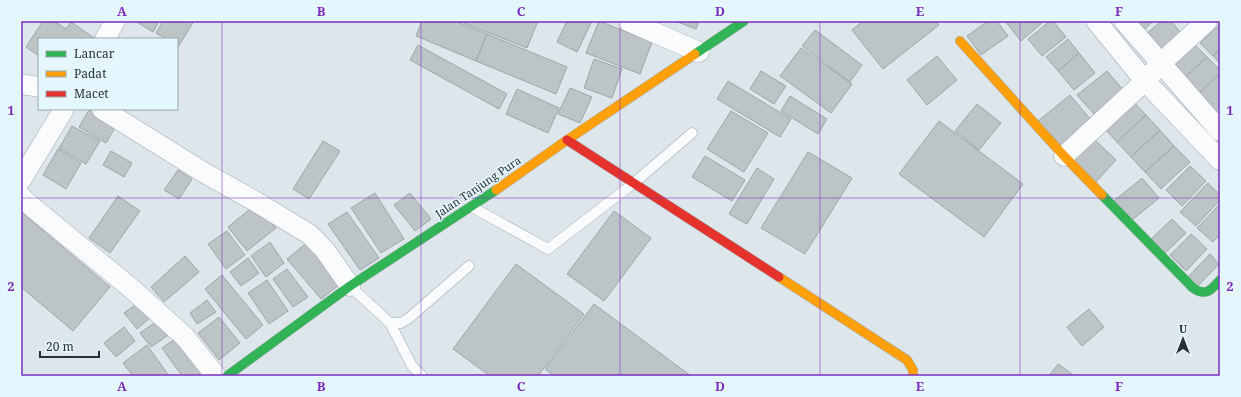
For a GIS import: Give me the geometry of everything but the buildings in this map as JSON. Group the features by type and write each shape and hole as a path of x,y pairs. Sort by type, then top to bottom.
{"street":[{"path":"106,38 116,21"},
{"path":"628,21 699,52"},
{"name":"Jalan Tanjung Pura","path":"227,376 350,286 472,207 566,140 744,21"},
{"path":"1096,21 1145,81 1220,160"},
{"path":"1124,21 1220,131"},
{"path":"1064,156 1207,21"},
{"path":"960,41 1064,156 1193,288 1198,292 1204,293 1209,291 1220,280"},
{"path":"21,84 38,86"},
{"path":"21,180 63,110"},
{"path":"104,110 203,172 309,234 324,249 350,286"},
{"path":"566,140 907,360 913,370 913,376"},
{"path":"21,196 25,201 132,289 185,337 216,376"}],"lane":[{"path":"472,207 548,249 634,183 692,133"},
{"path":"390,323 401,323 409,318 469,266"},
{"path":"350,286 390,323 412,366 422,376"}],"traffic: fast":[{"path":"695,54 744,21"},
{"path":"227,376 350,286 496,190"},
{"path":"1102,195 1193,288 1198,291 1205,292 1211,289 1220,280"}],"traffic: slow":[{"path":"960,41 1064,156 1102,195"},
{"path":"496,190 567,140 695,54"},
{"path":"779,277 907,360 913,370 913,376"}],"traffic: jam":[{"path":"567,140 779,277"}]}
